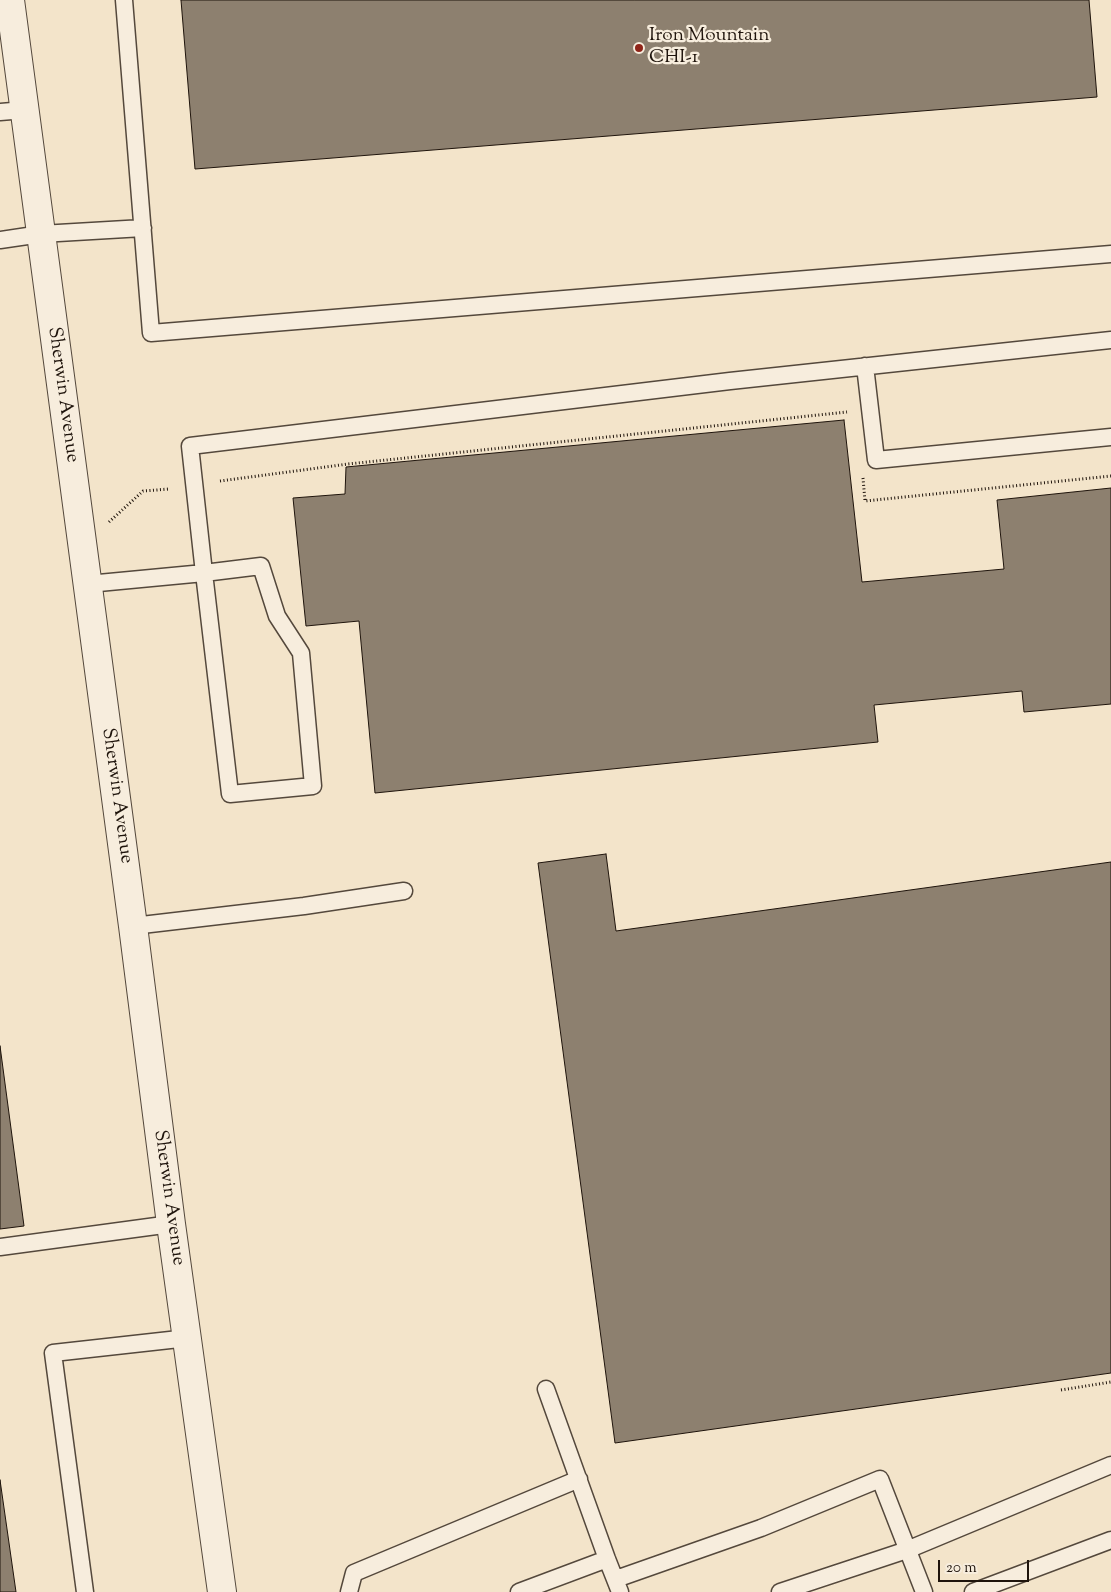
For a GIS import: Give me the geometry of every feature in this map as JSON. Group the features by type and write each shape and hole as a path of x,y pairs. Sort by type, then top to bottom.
{"street":[{"name":"Sherwin Avenue","path":"10,0 12,111 41,234 171,1224 222,1592"}],"lane":[{"path":"124,0 151,333 1111,254"},
{"path":"0,240 41,234 143,228"},
{"path":"88,584 204,573 262,566 277,616 301,653 313,786 230,794 204,573 190,446 720,382 1111,340"},
{"path":"865,366 876,460 1111,437"},
{"path":"133,926 304,906 404,891"},
{"path":"0,1247 171,1224"},
{"path":"85,1592 52,1353 188,1338"},
{"path":"546,1389 618,1586 880,1479 924,1592"},
{"path":"780,1592 908,1550 1111,1465"},
{"path":"349,1592 354,1573 579,1479"},
{"path":"973,1592 1111,1540"},
{"path":"519,1592 607,1559"}],"path":[{"path":"220,480 348,464 856,412"},
{"path":"862,471 865,501 1111,476"},
{"path":"103,527 143,491 169,488"},
{"path":"1060,1390 1111,1382"}],"building":[{"name":"Iron Mountain CHI-1","path":"181,0 1089,0 1097,97 195,169"},
{"path":"844,420 862,582 1004,569 997,500 1111,488 1111,704 1024,712 1022,691 874,705 878,742 375,793 359,621 306,626 293,498 345,494 346,467"},
{"path":"606,854 616,931 1111,862 1111,1373 615,1443 538,863"},
{"path":"0,1046 24,1226 0,1229"},
{"path":"0,1480 16,1592 0,1592"}],"place":[{"name":"Iron Mountain CHI-1","path":"639,48"}]}
